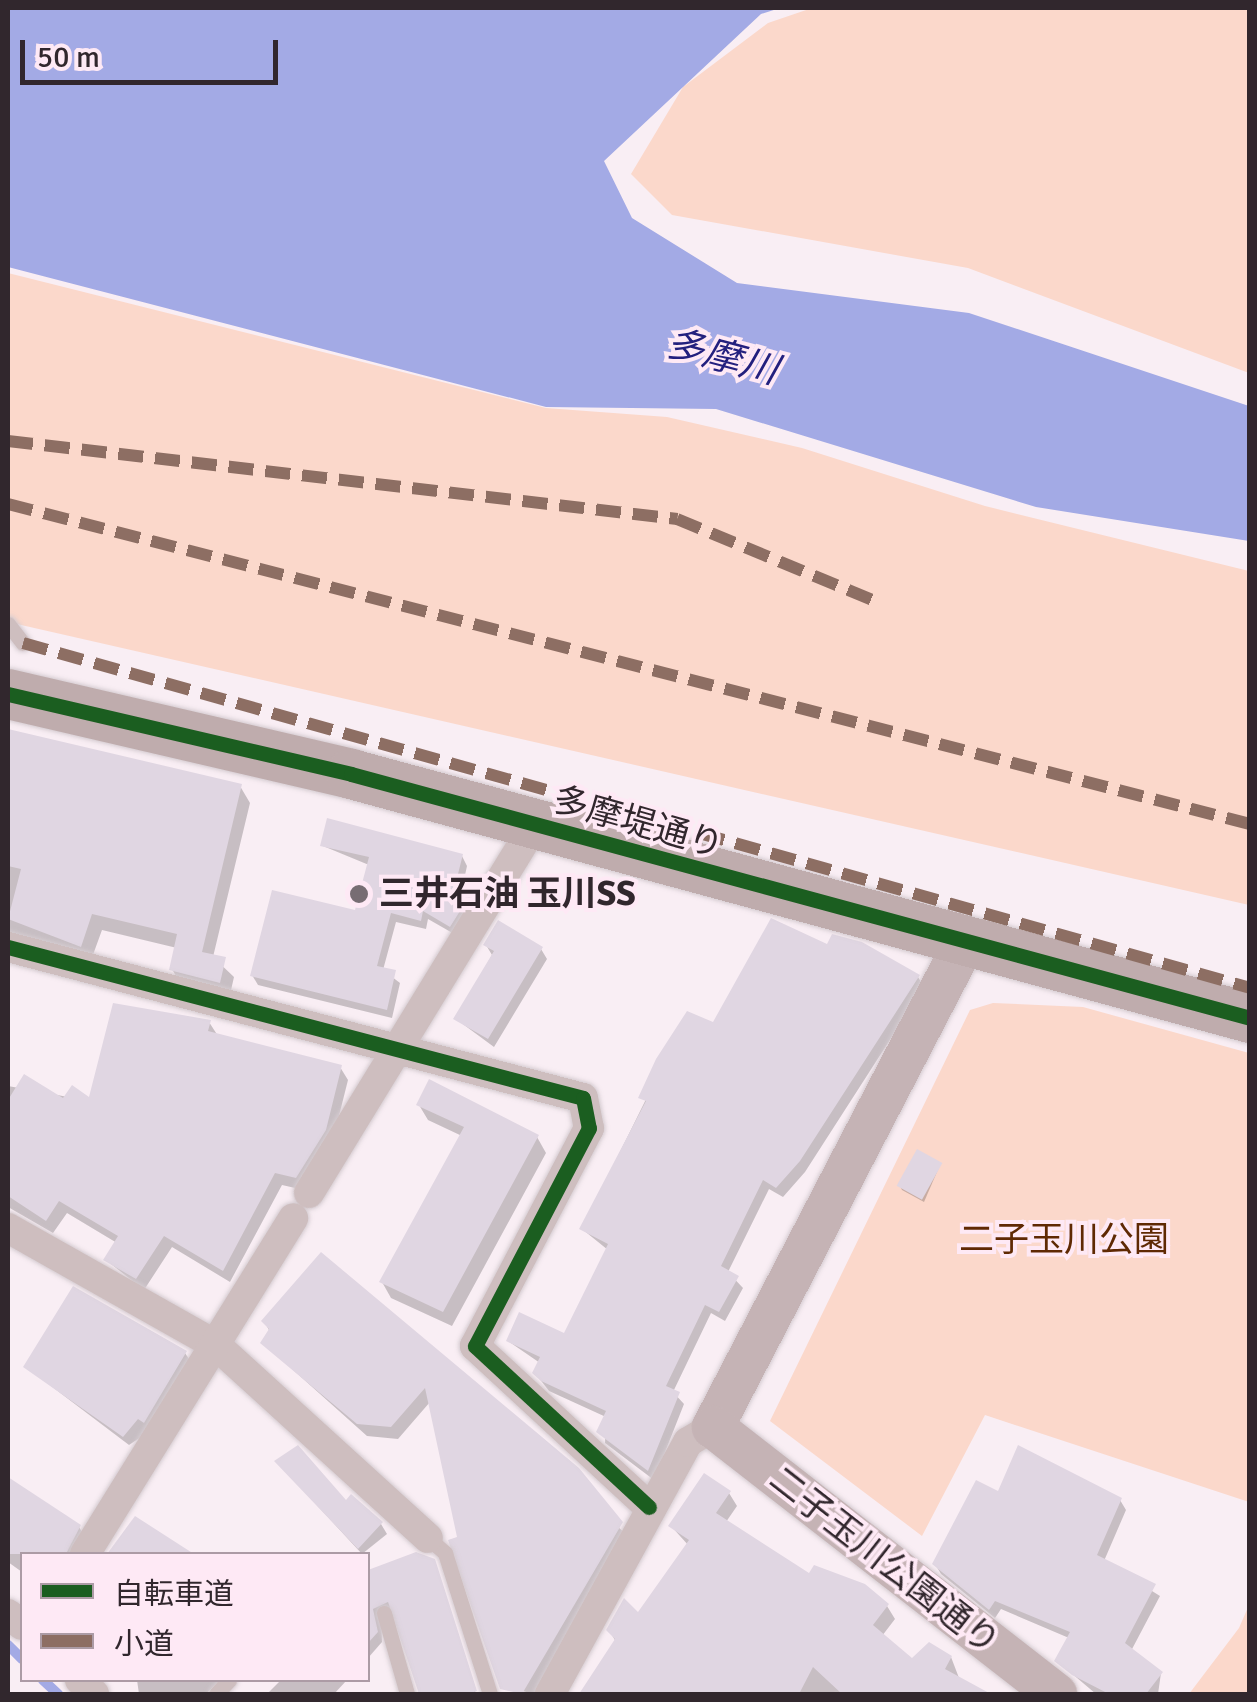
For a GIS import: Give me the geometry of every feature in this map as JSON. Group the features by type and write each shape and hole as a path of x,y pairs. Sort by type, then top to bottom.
{"main road":[{"name":"多摩堤通り","path":"8,694 534,824 1250,1018"}],"street":[{"path":"86,1552 402,1046 534,824"},
{"path":"550,1694 688,1442 713,1427 965,942"},
{"path":"8,947 402,1046 583,1098 591,1112 474,1346 649,1507"},
{"path":"8,1228 217,1346 428,1538"},
{"name":"二子玉川公園通り","path":"713,1427 1056,1694"}],"lane":[{"path":"8,624 23,644 8,639"},
{"path":"428,1538 445,1553 490,1694"},
{"path":"384,1613 408,1694"}],"green space":[{"path":"812,8 1249,8 1249,373 968,268 672,215 631,174 683,87 768,23"},
{"path":"8,273 546,408 667,417 802,448 985,506 1249,571 1249,905 8,622"},
{"name":"二子玉川公園","path":"993,1003 1083,1007 1249,1053 1249,1502 985,1415 922,1536 770,1421 970,1010"},
{"path":"1249,1605 1249,1694 1189,1694 1239,1628"}],"water":[{"name":"多摩川","path":"8,8 780,8 761,14 604,161 632,218 737,283 969,313 1249,406 1249,541 1036,507 716,409 546,407 8,267"}],"building":[{"path":"8,729 242,784 202,952 226,957 220,983 169,970 177,934 92,914 81,947 8,919 21,869 8,866"},
{"path":"327,818 463,854 456,882 472,892 450,927 423,911 421,921 391,913 377,966 396,970 387,1010 250,976 272,890 355,910 369,857 320,846"},
{"path":"771,918 827,944 832,934 862,942 920,975 800,1161 776,1188 763,1180 721,1266 739,1276 719,1312 705,1305 666,1386 680,1392 648,1471 596,1432 606,1411 541,1381 532,1373 540,1357 506,1341 519,1312 564,1333 608,1244 579,1229 646,1101 638,1098 656,1059 687,1011 713,1022"},
{"path":"498,920 543,947 488,1039 453,1019 494,951 483,945"},
{"path":"113,1003 211,1020 208,1031 342,1065 326,1130 296,1178 275,1173 223,1271 164,1236 136,1279 103,1260 118,1236 59,1201 46,1221 8,1196 8,1100 24,1074 63,1098 72,1085 89,1097"},
{"path":"429,1079 539,1135 443,1312 379,1282 464,1127 416,1105"},
{"path":"917,1149 942,1163 922,1200 897,1186"},
{"path":"321,1252 579,1468 623,1522 522,1694 500,1689 448,1540 457,1537 425,1388 391,1427 357,1424 260,1343 269,1329 261,1321"},
{"path":"73,1286 187,1351 144,1423 138,1419 123,1437 23,1367"},
{"path":"298,1445 346,1500 351,1494 383,1522 358,1549 274,1461"},
{"path":"1018,1445 1122,1498 1097,1555 1156,1584 1125,1643 1163,1672 1146,1694 1109,1694 1072,1675 1054,1661 1070,1632 995,1601 989,1610 932,1564 976,1480 998,1491"},
{"path":"704,1473 731,1491 716,1513 809,1573 814,1565 865,1584 889,1604 873,1625 912,1658 929,1642 952,1656 945,1669 991,1694 842,1694 813,1667 799,1694 579,1694 615,1639 606,1630 624,1598 638,1612 689,1540 668,1526"},
{"path":"8,1477 81,1525 67,1552 8,1554"},
{"path":"135,1516 191,1552 108,1552"},
{"path":"416,1552 435,1559 477,1691 419,1694 388,1602 373,1609 378,1632 370,1641 370,1569"}],"waterway":[{"path":"8,1645 20,1657"},
{"path":"45,1682 58,1694"}],"marked path":[{"path":"8,441 677,519 880,603"},
{"path":"8,504 1250,824"},
{"path":"23,643 1250,988"}],"cycle path":[{"path":"8,694 351,774 1250,1018"},
{"path":"8,947 583,1098 589,1128 475,1346 649,1507"}],"place":[{"name":"三井石油 玉川SS","path":"359,894"}]}
